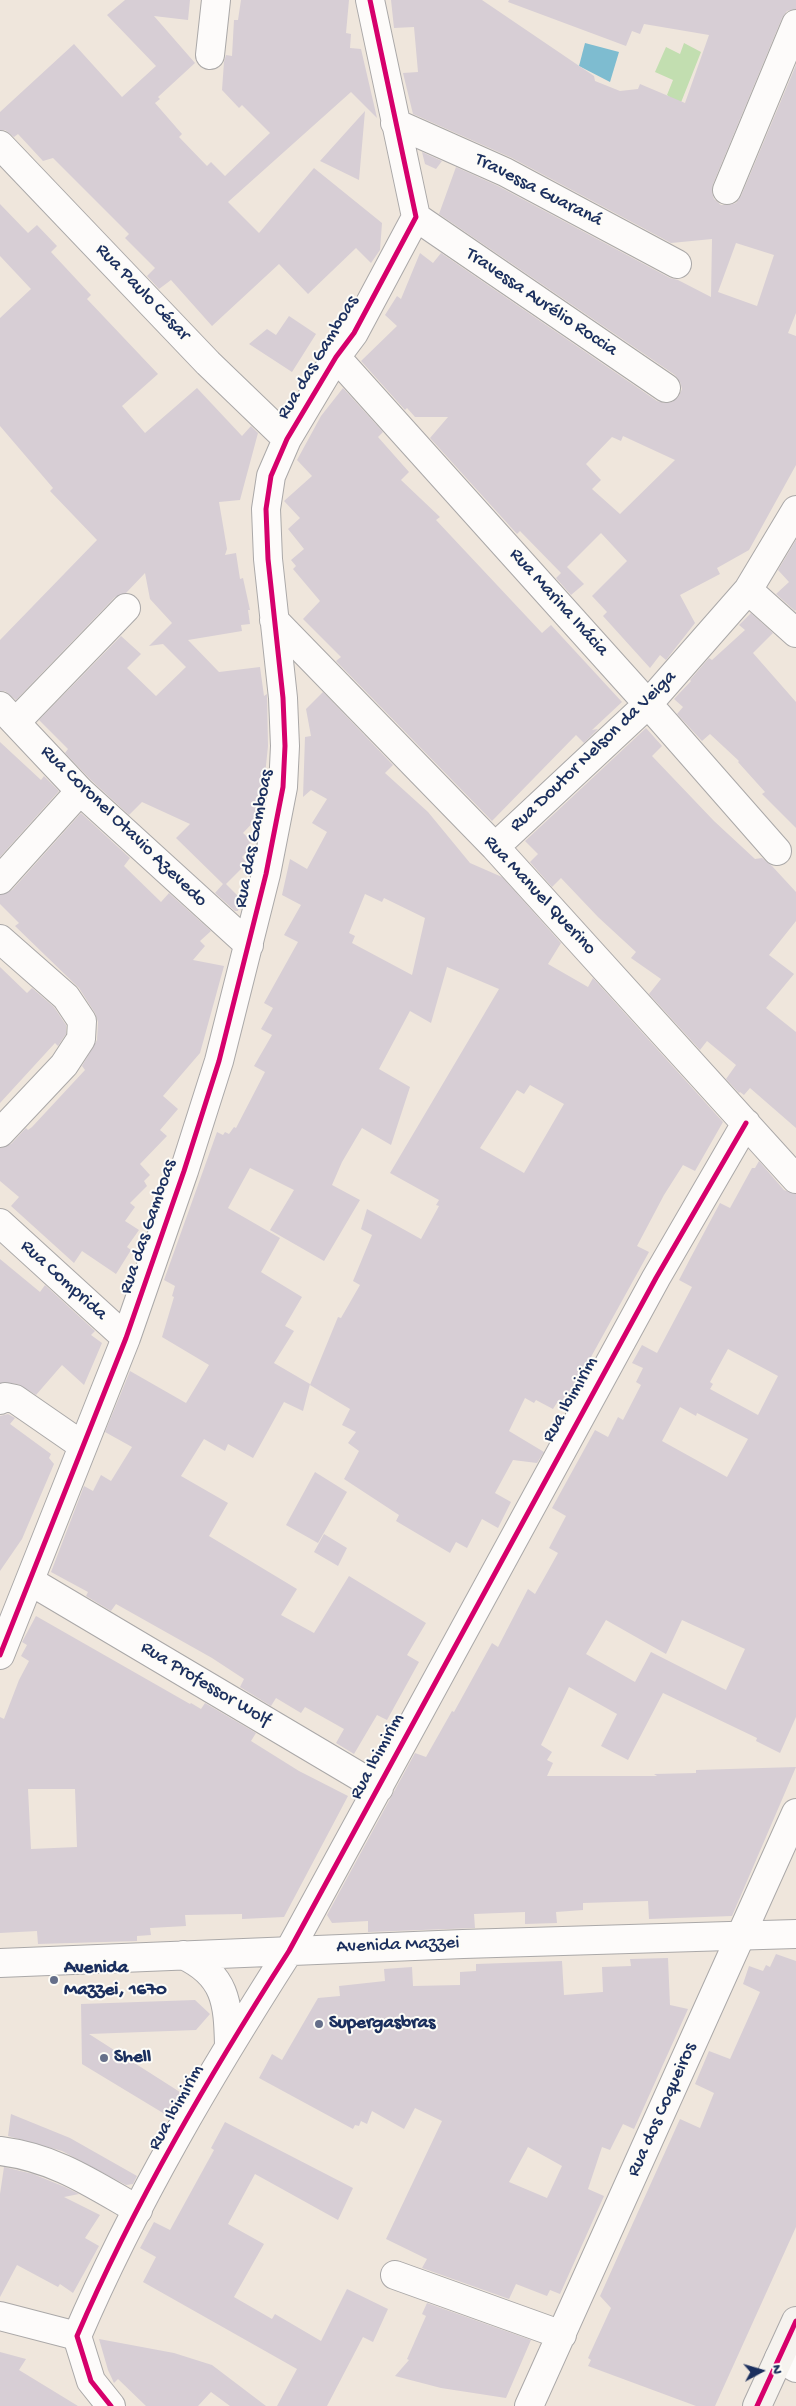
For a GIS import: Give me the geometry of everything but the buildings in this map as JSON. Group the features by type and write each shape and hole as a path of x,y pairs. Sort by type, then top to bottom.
{"main road":[{"path":"757,2406 787,2363 796,2321"}],"street":[{"path":"210,55 216,0"},
{"path":"370,0 416,217"},
{"path":"727,190 796,24"},
{"name":"Travessa Guaraná","path":"396,123 505,172 677,264"},
{"name":"Rua Paulo César","path":"0,145 208,363 287,439"},
{"name":"Rua das Gamboas","path":"0,1654 126,1338 184,1171 213,1079 249,944 277,824 283,787 285,746 284,698 268,559 266,509 271,476 287,439 336,357 354,334 416,217"},
{"name":"Travessa Aurélio Roccia","path":"416,217 666,388"},
{"name":"Rua Marina Inácia","path":"336,357 648,704 777,852"},
{"name":"Rua Doutor Nelson da Veiga","path":"495,847 648,704 748,590 796,510"},
{"path":"748,590 796,633"},
{"path":"8,714 126,608"},
{"name":"Rua Manuel Querino","path":"274,620 495,847 796,1179"},
{"name":"Rua Coronel Otavio Azevedo","path":"8,714 80,791 249,944"},
{"path":"0,880 80,791"},
{"path":"0,939 66,997 82,1021 81,1039 64,1065 0,1134"},
{"name":"Rua Ibimirim","path":"77,2336 98,2288 138,2210 229,2045 289,1951 656,1278 746,1123"},
{"name":"Rua Comprida","path":"0,1223 126,1338"},
{"path":"0,1400 5,1397 15,1399 83,1446"},
{"name":"Rua Professor Wolf","path":"30,1581 379,1788"},
{"name":"Rua dos Coqueiros","path":"529,2406 796,1814"},
{"name":"Avenida Mazzei","path":"0,1963 796,1934"},
{"path":"183,1955 205,1967 220,1986 227,2013 229,2045"},
{"path":"0,2151 22,2154 54,2164 138,2210"},
{"path":"395,2275 562,2335"},
{"path":"0,2316 77,2336 91,2381 111,2406"}],"green space":[{"path":"684,43 701,52 680,105 667,95 673,80 655,72 666,47 680,54"}],"water":[{"path":"585,43 619,52 610,82 579,66"}],"cycle path":[{"path":"0,1655 126,1338 184,1171 219,1061 266,874 283,787 285,746 283,698 268,559 266,509 271,476 287,439 336,357 354,333 416,217 370,0"},
{"path":"111,2406 91,2381 77,2336 123,2237 175,2139 289,1951 656,1278 746,1123"},
{"path":"757,2406 796,2321"}],"place":[{"name":"Avenida Mazzei, 1670","path":"54,1980"},
{"name":"Supergasbras","path":"319,2024"},
{"name":"Shell","path":"104,2058"}]}
